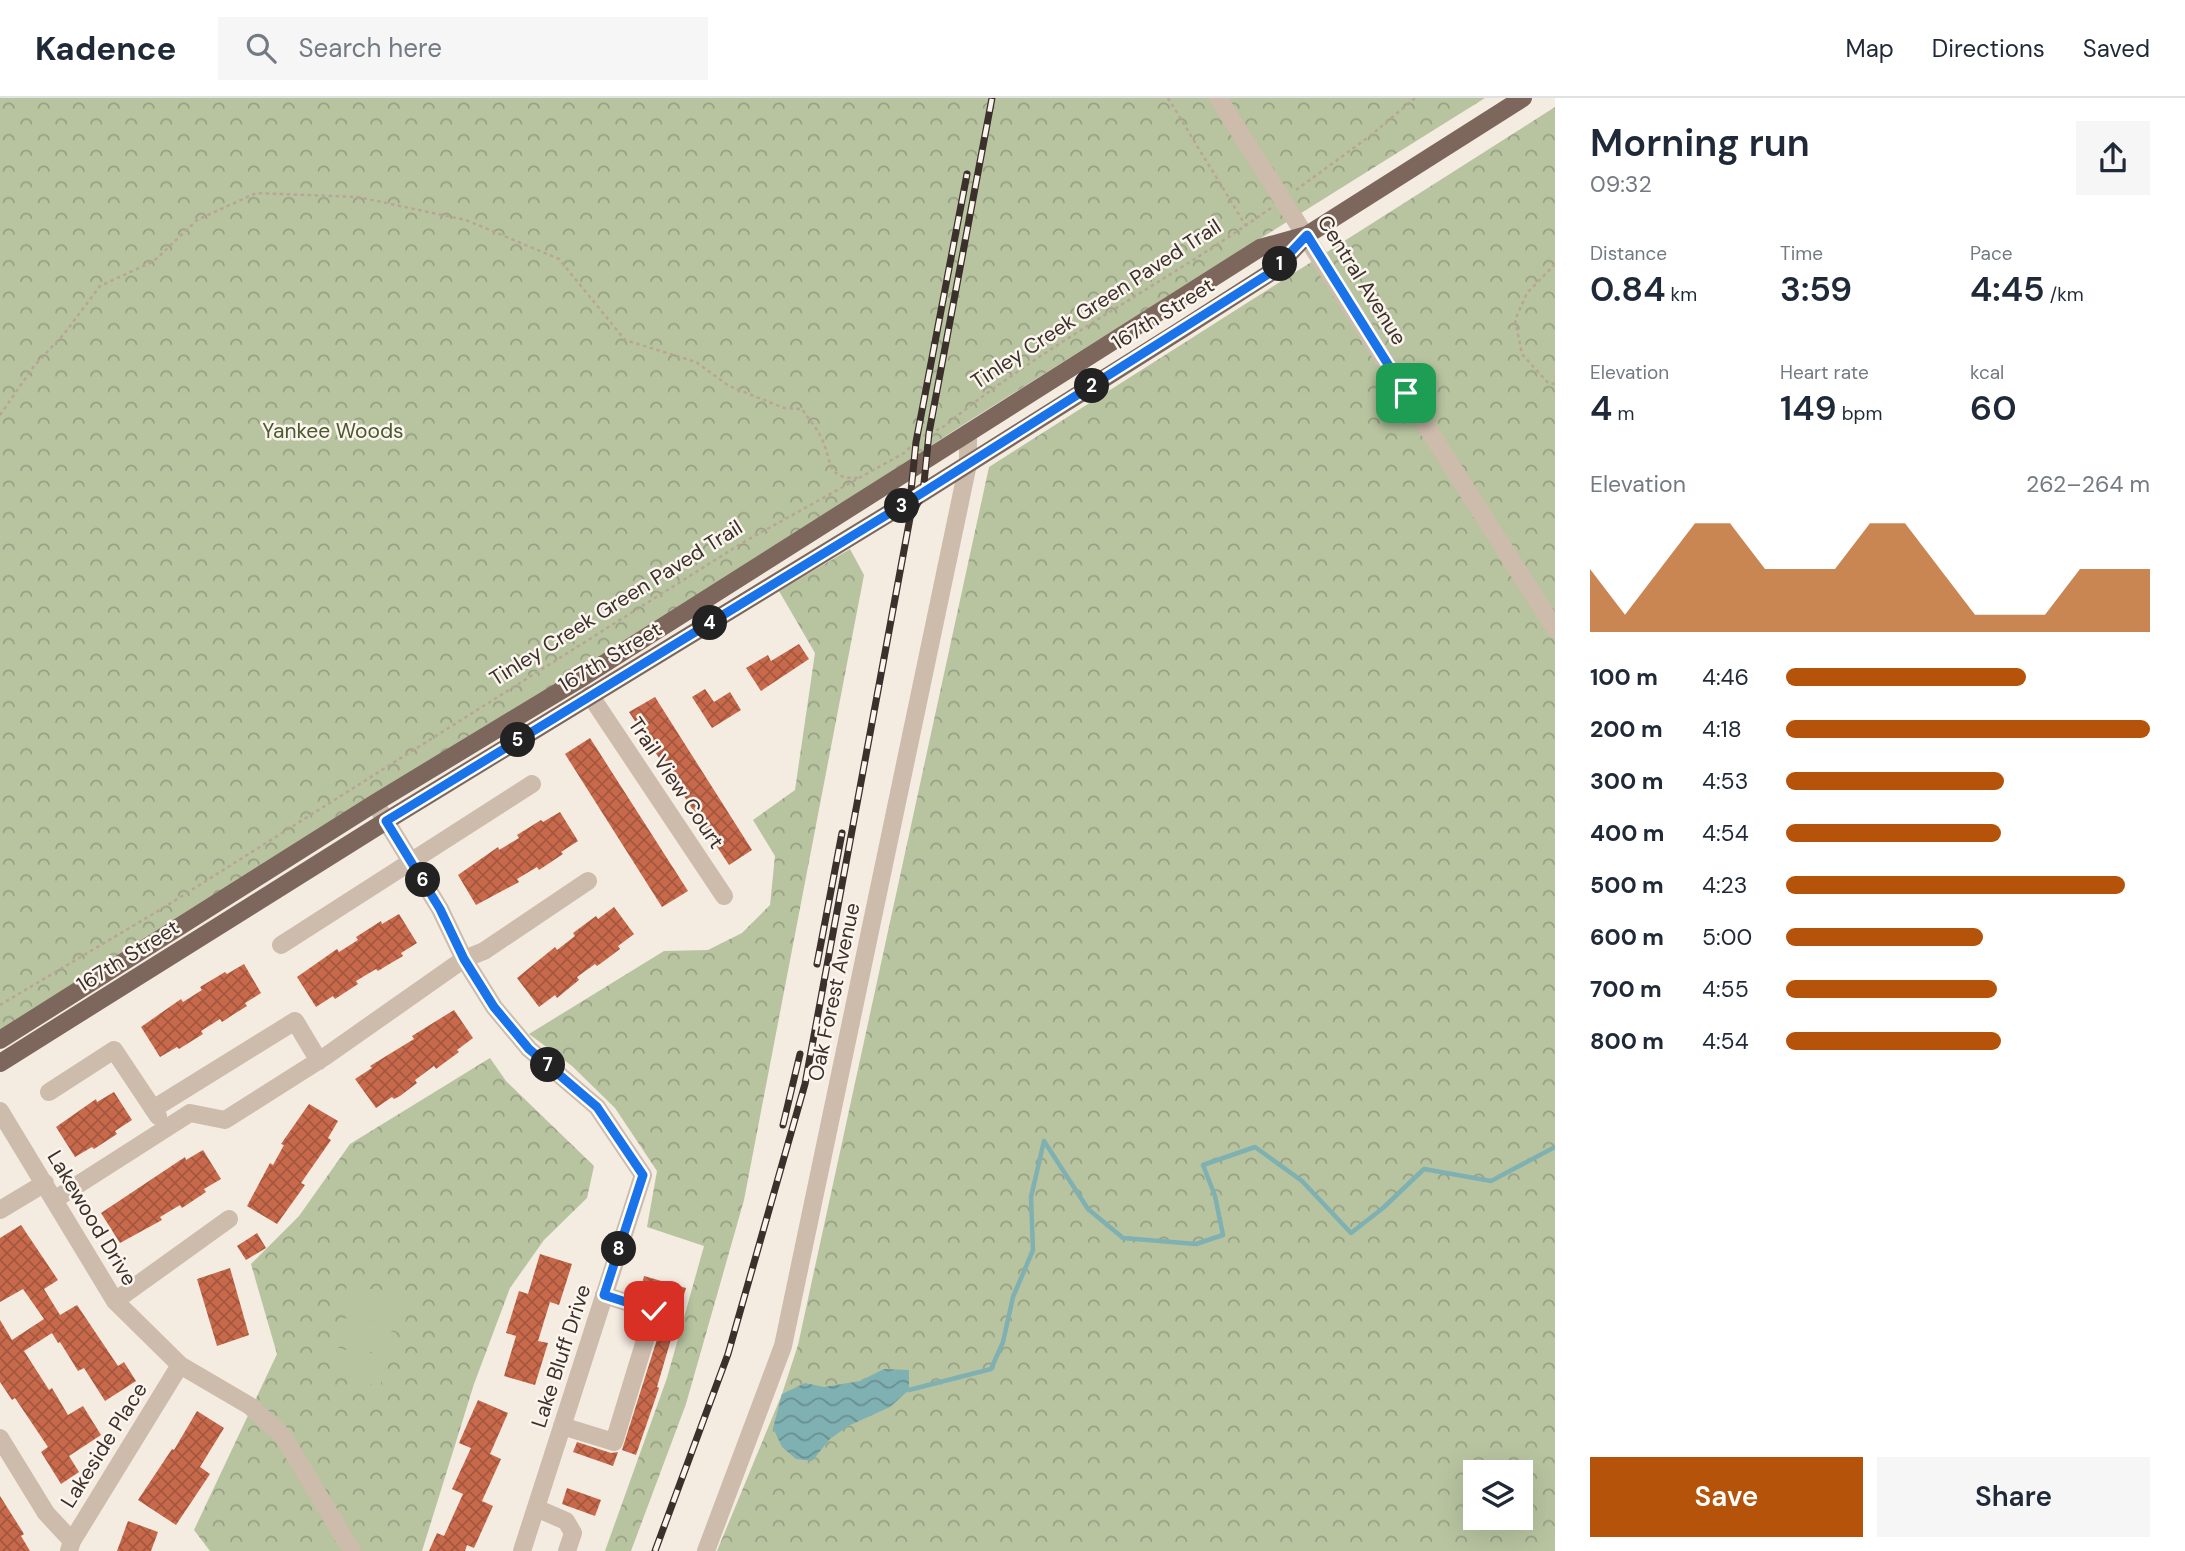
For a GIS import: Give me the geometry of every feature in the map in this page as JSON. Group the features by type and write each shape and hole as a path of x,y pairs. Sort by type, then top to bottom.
{"main road":[{"name":"167th Street","path":"0,1063 386,821 968,464 1273,271 1307,235 1522,98"},
{"name":"167th Street","path":"0,1041 375,803 580,679 1259,248 1307,235"}],"street":[{"name":"Central Avenue","path":"1218,98 1555,629"},
{"name":"Oak Forest Avenue","path":"706,1551 783,1346 968,464 968,433"},
{"name":"Trail View Court","path":"590,695 724,896"},
{"path":"281,945 532,784"},
{"path":"375,803 440,909 464,959"},
{"path":"54,1200 190,1113 225,1120 319,1061 464,959 484,951 587,881"},
{"name":"Lake Bluff Drive","path":"464,959 511,1030 529,1049 597,1107 643,1175 522,1551"},
{"path":"153,1109 295,1021 319,1061"},
{"path":"49,1092 114,1050 166,1128"},
{"name":"Lakewood Drive","path":"0,1111 115,1301 180,1365 250,1406 283,1436 352,1551"},
{"path":"0,1210 45,1183"},
{"path":"115,1301 229,1219"},
{"path":"562,1426 614,1442 654,1311 604,1295"},
{"name":"Lakeside Place","path":"71,1546 180,1365"},
{"path":"0,1438 46,1513 71,1546"},
{"path":"536,1508 566,1521 573,1533 567,1551"}],"path":[{"name":"Tinley Creek Green Paved Trail","path":"0,1005 163,908 742,543 904,453 929,433 940,430 967,407 1070,335 1246,226 1168,98"},
{"path":"1308,182 1370,136 1415,98"},
{"path":"0,415 34,366 64,334 100,286 154,261 197,220 256,193 358,197 466,220 559,259 625,340 696,362 729,386 785,408 802,409 822,438 831,469 844,478 862,478"},
{"path":"1555,264 1527,293 1515,320 1522,354 1548,383 1555,384"}],"green space":[{"name":"Yankee Woods","path":"0,98 1485,98 969,421 684,605 0,1031"},
{"path":"1555,107 1555,1551 717,1551 782,1394 798,1345 989,467"},
{"path":"850,549 864,575 744,1200 686,1404 631,1551 605,1551 667,1378 704,1246 647,1227 657,1171 615,1108 572,1066 529,1034 664,951 708,950 742,933 770,905 775,856 753,820 795,790 815,653 779,591"},
{"path":"490,1058 506,1081 594,1166 587,1198 544,1240 510,1288 474,1384 422,1551 210,1551 194,1530 277,1354 251,1264 299,1216 350,1144"},
{"path":"348,1282 410,1301 403,1331 340,1312"},
{"path":"344,1318 396,1333 389,1357 337,1342"},
{"path":"336,1347 387,1362 380,1387 329,1371"}],"water":[{"path":"884,1369 909,1370 909,1390 890,1407 848,1426 830,1439 812,1461 796,1459 782,1447 773,1428 782,1394 805,1383 824,1387 860,1381"}],"building":[{"path":"799,644 809,659 761,691 746,668 768,655 771,661"},
{"path":"705,689 714,702 730,692 741,710 712,728 692,697"},
{"path":"655,697 752,850 729,865 629,712"},
{"path":"590,738 688,891 662,907 565,754"},
{"path":"560,812 578,841 539,870 537,867 517,879 519,882 476,905 458,875 498,847 499,850 519,838 517,835 541,820 543,822"},
{"path":"614,907 634,934 618,946 620,949 577,977 579,980 557,998 555,995 539,1007 517,978 555,947 557,950 575,936 573,933 596,916 598,919"},
{"path":"399,914 417,943 401,953 403,956 356,981 358,984 335,999 333,996 316,1007 297,977 337,949 339,952 358,940 356,937 381,921 382,924"},
{"path":"244,964 261,993 222,1022 220,1019 201,1031 203,1034 160,1057 141,1027 181,999 183,1002 202,990 200,987"},
{"path":"454,1010 473,1038 436,1069 434,1066 415,1080 417,1083 400,1096 394,1099 392,1097 376,1108 355,1079 372,1068 370,1066 414,1039 412,1036"},
{"path":"114,1092 132,1120 94,1149 92,1147 75,1157 56,1127 96,1099 97,1102"},
{"path":"309,1104 338,1121 328,1138 331,1140 301,1183 305,1185 277,1224 247,1206 270,1163 273,1165 284,1145 281,1144"},
{"path":"203,1150 221,1179 204,1189 206,1192 182,1208 180,1205 160,1217 162,1220 120,1243 101,1213 185,1157 186,1160"},
{"path":"21,1225 58,1280 44,1289 60,1315 77,1305 118,1366 124,1362 136,1381 105,1401 84,1368 78,1371 52,1333 24,1351 49,1390 52,1388 68,1415 83,1406 101,1435 69,1456 79,1472 61,1484 41,1452 48,1447 15,1398 12,1400 0,1382 0,1320 12,1340 44,1319 23,1289 0,1302 0,1238"},
{"path":"257,1233 266,1248 246,1260 237,1246"},
{"path":"540,1254 572,1264 559,1305 550,1302 538,1341 548,1343 535,1385 504,1376 516,1336 506,1333 519,1291 528,1294"},
{"path":"230,1268 249,1335 217,1346 197,1279"},
{"path":"644,1276 686,1288 657,1387 659,1388 636,1455 622,1450 665,1314 665,1299 640,1292"},
{"path":"478,1400 508,1413 490,1454 501,1459 482,1501 493,1506 474,1548 467,1545 465,1551 429,1551 437,1533 444,1536 463,1494 452,1489 471,1448 459,1443"},
{"path":"197,1411 224,1428 200,1467 210,1474 176,1525 138,1500 172,1449 174,1450"},
{"path":"577,1442 611,1453 618,1452 613,1466 573,1452"},
{"path":"567,1488 601,1500 595,1516 562,1504"},
{"path":"0,1496 24,1534 21,1536 30,1551 0,1551"},
{"path":"128,1521 158,1532 151,1551 117,1551"}],"waterway":[{"path":"909,1390 991,1369 1003,1342 1013,1297 1033,1250 1031,1197 1044,1141 1088,1209 1123,1238 1196,1244 1223,1235 1215,1196 1203,1165 1255,1147 1302,1181 1351,1233 1383,1208 1424,1169 1491,1181 1555,1147"}],"railway":[{"path":"655,1551 728,1354 805,1084 910,518 923,493 929,433 992,98"},
{"path":"909,511 916,442 967,174"},
{"path":"817,964 842,833"},
{"path":"783,1125 800,1054"}],"route":[{"path":"654,1311 604,1295 643,1175 597,1107 529,1049 494,1007 476,981 440,909 386,821 911,500 1273,271 1307,235 1406,393"}]}
